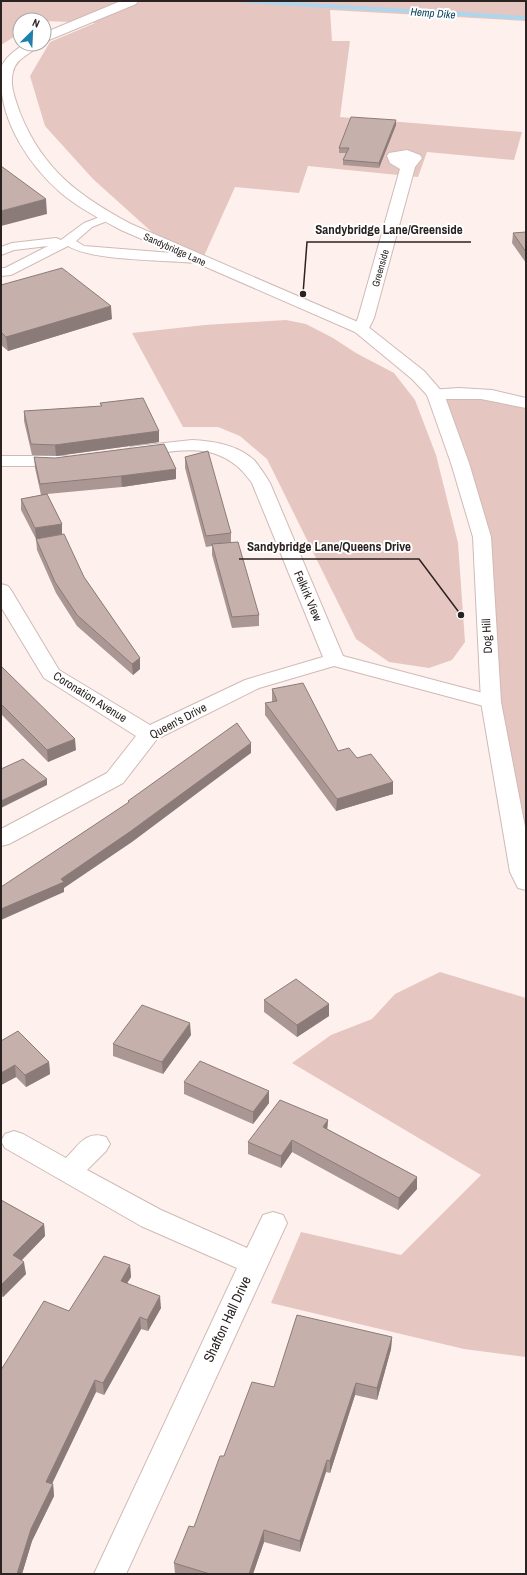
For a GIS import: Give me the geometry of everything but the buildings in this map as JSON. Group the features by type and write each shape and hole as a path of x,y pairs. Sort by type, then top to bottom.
{"street":[{"path":"52,34 132,1"},
{"name":"Sandybridge Lane","path":"20,52 17,54 5,73 4,86 10,107 18,125 41,164 71,194 108,217 197,259 361,329 412,370 435,394"},
{"name":"Greenside","path":"361,329 366,318 408,167"},
{"path":"435,394 470,392 494,395 526,403"},
{"name":"Dog Hill","path":"435,394 460,463 482,537 491,702 525,875"},
{"name":"Felkirk View","path":"117,454 185,445 205,444 224,449 246,462 261,483 334,660"},
{"path":"1,461 56,462 79,458"},
{"name":"Coronation Avenue","path":"1,590 51,674 149,734"},
{"path":"334,660 491,702"},
{"name":"Queen's Drive","path":"1,839 115,778 149,734 252,684 334,660"},
{"name":"Shafton Hall Drive","path":"14,1142 151,1218 253,1263 110,1574"},
{"path":"68,1172 97,1144"},
{"path":"253,1263 273,1223"}],"lane":[{"path":"1,272 7,272 68,241 88,225 108,217"},
{"path":"1,251 27,245 68,241 81,249 197,259"}],"shaded area":[{"path":"1,1 526,1 526,21 330,10 332,41 350,41 340,117 522,132 514,160 427,152 418,177 308,166 299,193 235,187 204,256 154,234 93,179 45,126 30,76 44,52 52,52 52,41 95,23 52,21 52,12 12,12 12,38 1,45"},
{"path":"286,320 306,324 394,373 415,400 436,455 458,543 465,642 452,660 429,668 389,662 356,639 267,459 240,436 218,427 183,427 132,333 205,325"},
{"path":"435,394 526,403 526,870 515,829 482,537"},
{"path":"440,972 526,998 526,1357 464,1349 271,1303 301,1232 401,1255 481,1175 292,1063 331,1035 372,1019 395,994"}],"waterway":[{"name":"Hemp Dike","path":"244,1 526,18"}],"place":[{"name":"Sandybridge Lane/Greenside","path":"303,294"},
{"name":"Sandybridge Lane/Queens Drive","path":"461,615"}]}
